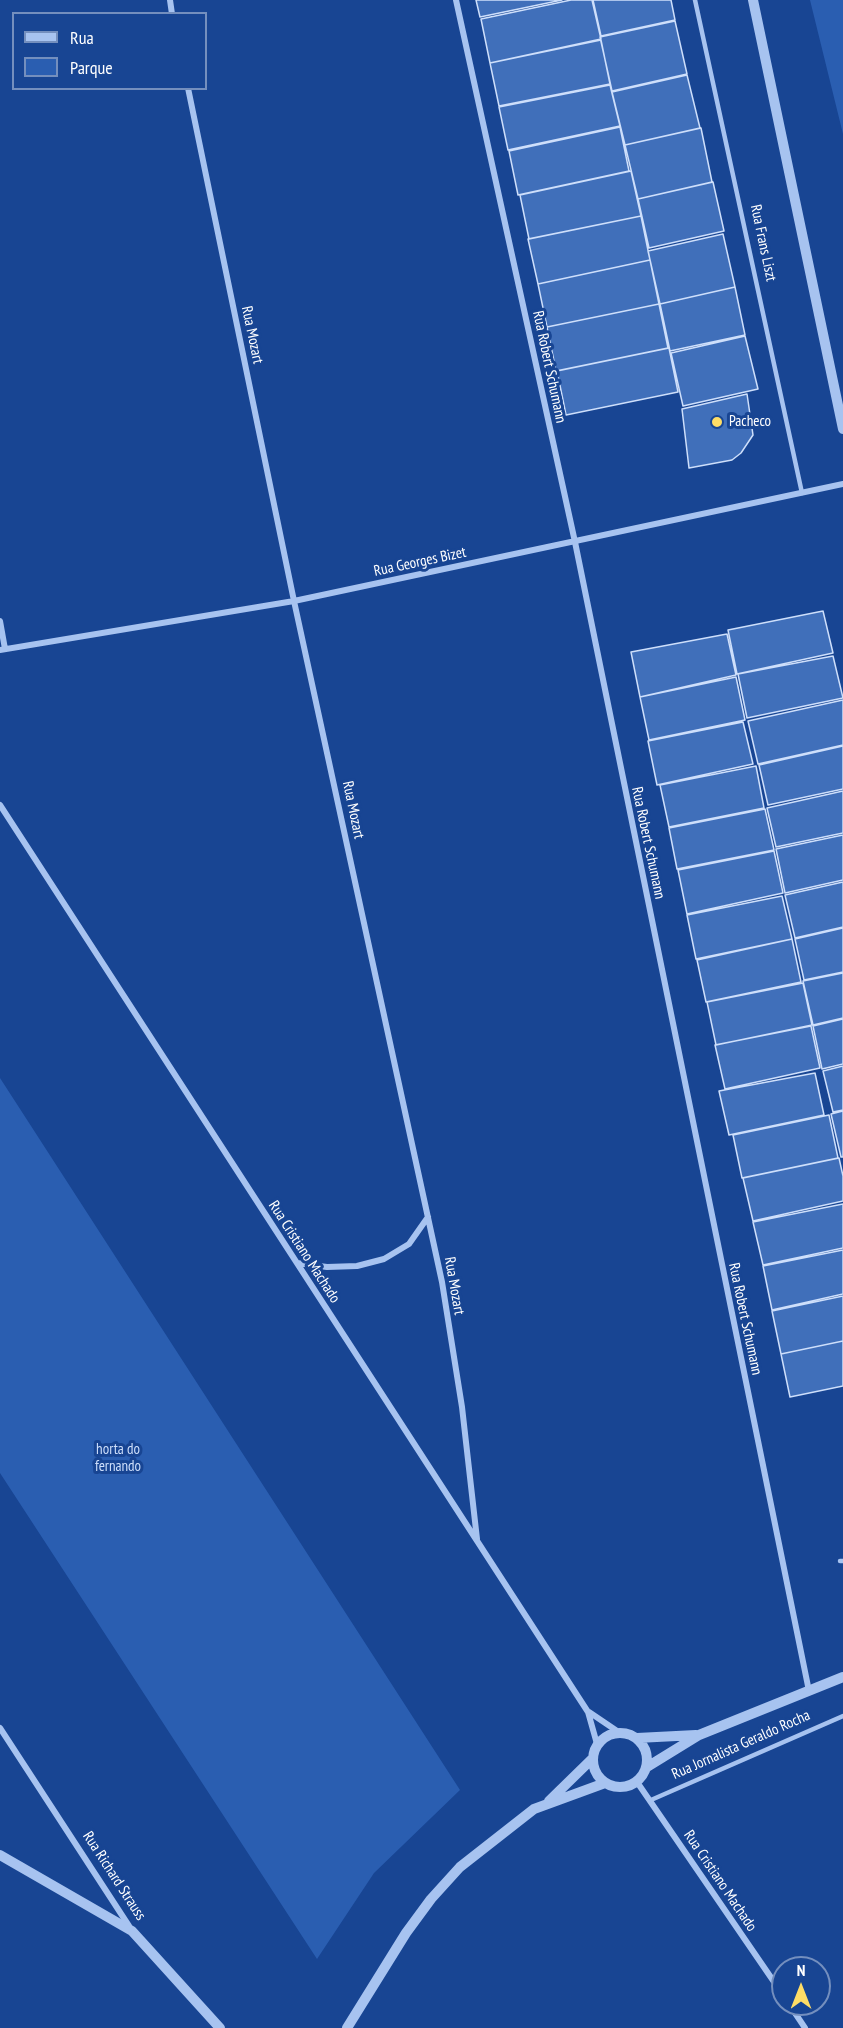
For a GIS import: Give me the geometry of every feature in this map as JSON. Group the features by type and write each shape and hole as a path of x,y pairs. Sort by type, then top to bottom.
{"street":[{"name":"Rua Robert Schumann","path":"456,0 575,542 809,1692"},
{"path":"753,0 843,429"},
{"name":"Rua Mozart","path":"188,90 294,601 442,1282 462,1407 477,1539"},
{"name":"Rua Georges Bizet","path":"3,649 294,601 843,484"},
{"path":"0,621 3,649"},
{"name":"Rua Cristiano Machado","path":"0,805 588,1712 597,1744"},
{"path":"297,1263 327,1267 357,1266 384,1259 409,1244 428,1217"},
{"name":"Rua Jornalista Geraldo Rocha","path":"647,1767 699,1735 843,1677"},
{"name":"Rua Cristiano Machado","path":"588,1712 620,1733"},
{"name":"Rua Richard Strauss","path":"0,1728 132,1931 220,2028"},
{"path":"620,1733 637,1738 646,1751 647,1767 637,1782 620,1788 605,1783 595,1772 593,1758 597,1744 607,1736 620,1733"},
{"name":"Rua Jornalista Geraldo Rocha","path":"637,1738 699,1735"},
{"path":"347,2028 406,1934 431,1899 460,1868 496,1837 546,1803 593,1758"},
{"name":"Rua Cristiano Machado","path":"637,1782 771,1977"},
{"path":"546,1803 605,1783"},
{"path":"0,1855 132,1931"}],"lane":[{"name":"Rua Frans Liszt","path":"695,0 802,493"},
{"name":"Rua Jornalista Geraldo Rocha","path":"651,1800 843,1716"}],"green space":[{"path":"810,0 843,0 843,134"},
{"name":"horta do fernando","path":"0,1078 460,1790 374,1873 317,1959 0,1473"}],"building":[{"path":"476,0 562,0 480,17"},
{"path":"571,0 592,0 601,39 490,63 481,19"},
{"path":"593,0 671,0 675,20 601,36"},
{"path":"675,21 687,74 612,91 600,37"},
{"path":"601,40 610,84 499,106 490,63"},
{"path":"687,75 700,128 625,145 612,92"},
{"path":"610,85 620,126 508,150 499,107"},
{"path":"620,127 629,171 518,195 509,151"},
{"path":"701,128 712,182 638,199 625,145"},
{"path":"631,171 641,216 529,239 520,195"},
{"path":"713,182 724,231 649,248 638,199"},
{"path":"641,216 650,260 538,284 528,239"},
{"path":"723,234 735,287 660,304 648,251"},
{"path":"650,260 659,304 547,327 538,284"},
{"path":"735,287 745,335 670,351 660,304"},
{"path":"659,304 668,348 556,371 547,327"},
{"path":"745,336 758,389 683,406 671,353"},
{"path":"669,348 678,392 566,415 557,371"},
{"name":"Pacheco","path":"747,394 753,435 741,453 732,460 689,468 682,409"},
{"path":"823,611 833,653 737,674 728,630"},
{"path":"727,634 736,675 640,697 631,652"},
{"path":"833,656 843,698 747,718 738,674"},
{"path":"736,677 745,720 649,740 640,697"},
{"path":"843,700 843,745 758,764 748,721"},
{"path":"743,722 753,764 657,785 648,741"},
{"path":"843,746 843,789 768,805 759,765"},
{"path":"756,766 764,808 669,827 660,785"},
{"path":"843,791 843,833 776,847 767,808"},
{"path":"765,809 774,850 677,869 669,828"},
{"path":"843,835 843,880 785,893 776,849"},
{"path":"774,851 783,893 687,914 678,870"},
{"path":"843,882 843,927 795,938 785,895"},
{"path":"782,896 792,939 696,959 687,915"},
{"path":"843,928 843,972 804,980 795,939"},
{"path":"792,939 801,982 706,1002 697,960"},
{"path":"843,973 843,1018 813,1025 803,981"},
{"path":"803,983 812,1025 716,1045 707,1002"},
{"path":"843,1019 843,1064 822,1069 813,1026"},
{"path":"811,1026 820,1068 725,1089 715,1045"},
{"path":"843,1066 843,1110 833,1112 823,1071"},
{"path":"815,1073 824,1115 729,1135 719,1091"},
{"path":"843,1111 843,1157 841,1157 831,1114"},
{"path":"829,1115 838,1158 742,1178 733,1135"},
{"path":"839,1158 843,1176 843,1201 753,1221 743,1178"},
{"path":"843,1204 843,1248 763,1265 753,1222"},
{"path":"843,1250 843,1294 772,1310 763,1266"},
{"path":"843,1296 843,1341 781,1354 772,1311"},
{"path":"843,1341 843,1386 790,1397 781,1354"}],"place":[{"name":"Pacheco","path":"717,422"}]}
